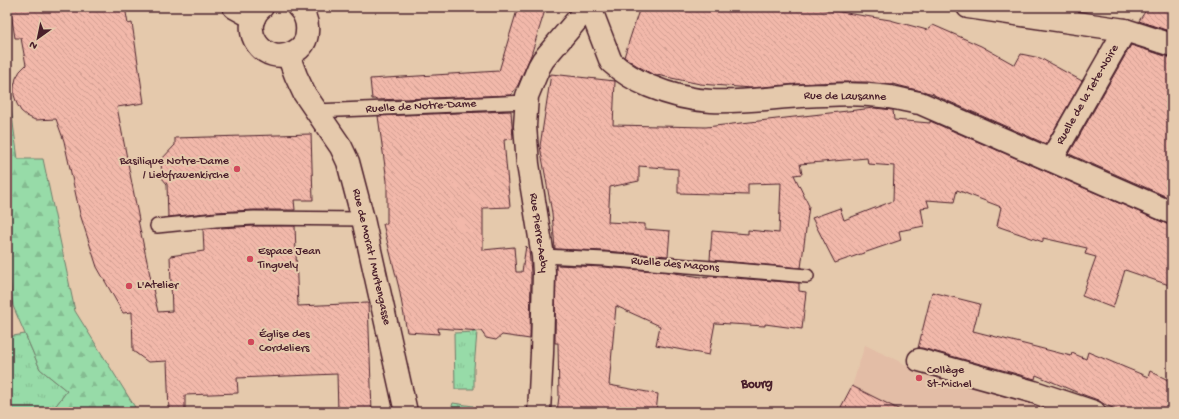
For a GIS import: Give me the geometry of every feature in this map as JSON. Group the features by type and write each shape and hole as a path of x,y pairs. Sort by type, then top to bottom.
{"street":[{"path":"234,7 258,13 252,33 256,43 264,51 274,56 288,55 297,51 304,43 308,25 306,10"},
{"name":"Rue Pierre-Aeby","path":"539,412 544,273 543,256 528,164 525,126 527,96 539,67 582,14 584,7"},
{"name":"Rue de Lausanne","path":"589,7 611,62 639,82 662,91 686,98 710,101 766,100 801,95 829,94 881,96 920,103 1172,213"},
{"path":"968,7 1125,30 1172,45"},
{"name":"Ruelle de la Tete-Noire","path":"1051,160 1125,30"},
{"name":"Rue de Morat / Murtengasse","path":"288,55 304,93 341,148 348,162 363,219 406,412"},
{"path":"919,360 1034,392 1094,412"}],"lane":[{"name":"Ruelle de Notre-Dame","path":"316,111 527,102"},
{"path":"157,226 224,219 363,219"},
{"name":"Ruelle des Maçons","path":"543,256 604,259 806,276"}],"shaded area":[{"name":"Collège St-Michel","path":"865,345 915,369 1094,412 827,412 841,407 852,386"}],"green space":[{"path":"7,81 18,159 43,159 75,311 138,412 51,412 67,391 40,369 13,306 7,253"},
{"path":"477,332 474,389 455,389 454,333"},
{"path":"25,334 40,369 67,391 51,412 7,412 7,337"},
{"path":"453,403 473,406 472,412 450,412"}],"building":[{"path":"10,7 125,7 128,24 132,23 144,103 117,107 138,220 158,312 172,311 170,256 204,251 203,229 254,226 295,226 298,306 368,303 372,412 338,412 337,374 237,378 238,393 185,395 185,412 169,412 167,361 148,362 133,351 132,312 123,313 97,267 80,214 64,141 56,119 35,120 21,111 17,104 14,95 16,78 26,65 21,38 15,38"},
{"path":"518,7 546,7 531,55 518,85 511,95 372,99 370,79 499,71"},
{"path":"640,7 809,7 890,20 927,30 933,25 981,46 1015,65 1021,54 1040,58 1082,81 1046,144 934,94 892,84 839,82 751,88 700,84 652,74 624,57"},
{"path":"1148,7 1172,7 1172,32 1139,21"},
{"path":"1131,45 1172,57 1172,199 1069,154"},
{"path":"551,74 615,81 613,125 706,127 874,108 893,110 894,120 930,123 930,121 1172,225 1172,286 1125,270 1113,308 1082,296 1096,257 1085,254 1087,248 1043,238 1043,242 997,226 1001,207 957,190 954,202 927,200 929,207 921,208 924,226 899,231 901,240 835,263 812,218 840,208 844,220 893,201 894,166 868,164 867,158 800,164 802,174 794,175 809,206 801,268 710,260 712,231 748,234 748,230 779,233 781,183 748,184 748,195 678,193 678,169 639,166 639,181 610,187 608,222 645,224 645,229 670,231 668,256 555,249 552,213 540,146"},
{"path":"511,111 513,139 504,140 510,207 483,208 483,250 514,247 516,272 522,272 526,246 529,249 531,273 530,339 502,335 496,340 486,338 481,331 438,328 439,334 407,332 399,288 383,224 387,224 387,181 378,116"},
{"name":"Basilique Notre-Dame / Liebfrauenkirche","path":"311,134 313,200 294,200 295,210 216,212 168,217 167,184 162,178 161,160 175,145 175,138"},
{"path":"556,265 668,272 708,278 708,276 799,283 799,291 806,292 802,329 765,324 765,326 715,323 709,355 656,345 660,326 616,306 609,385 658,394 656,412 557,412 559,397 558,343 555,343"},
{"path":"932,292 980,304 973,331 1071,356 1072,353 1086,359 1088,352 1148,377 1150,371 1172,382 1172,412 1121,412 1098,400 1036,375 1035,379 918,348"},
{"path":"852,386 904,412 850,412 841,407"}],"place":[{"name":"Basilique Notre-Dame / Liebfrauenkirche","path":"237,169"},
{"name":"Espace Jean Tinguely","path":"250,259"},
{"name":"L'Atelier","path":"129,286"},
{"name":"Église des Cordeliers","path":"251,342"},
{"name":"Collège St-Michel","path":"919,378"}],"district":[{"name":"Bourg","path":"757,384"}]}
